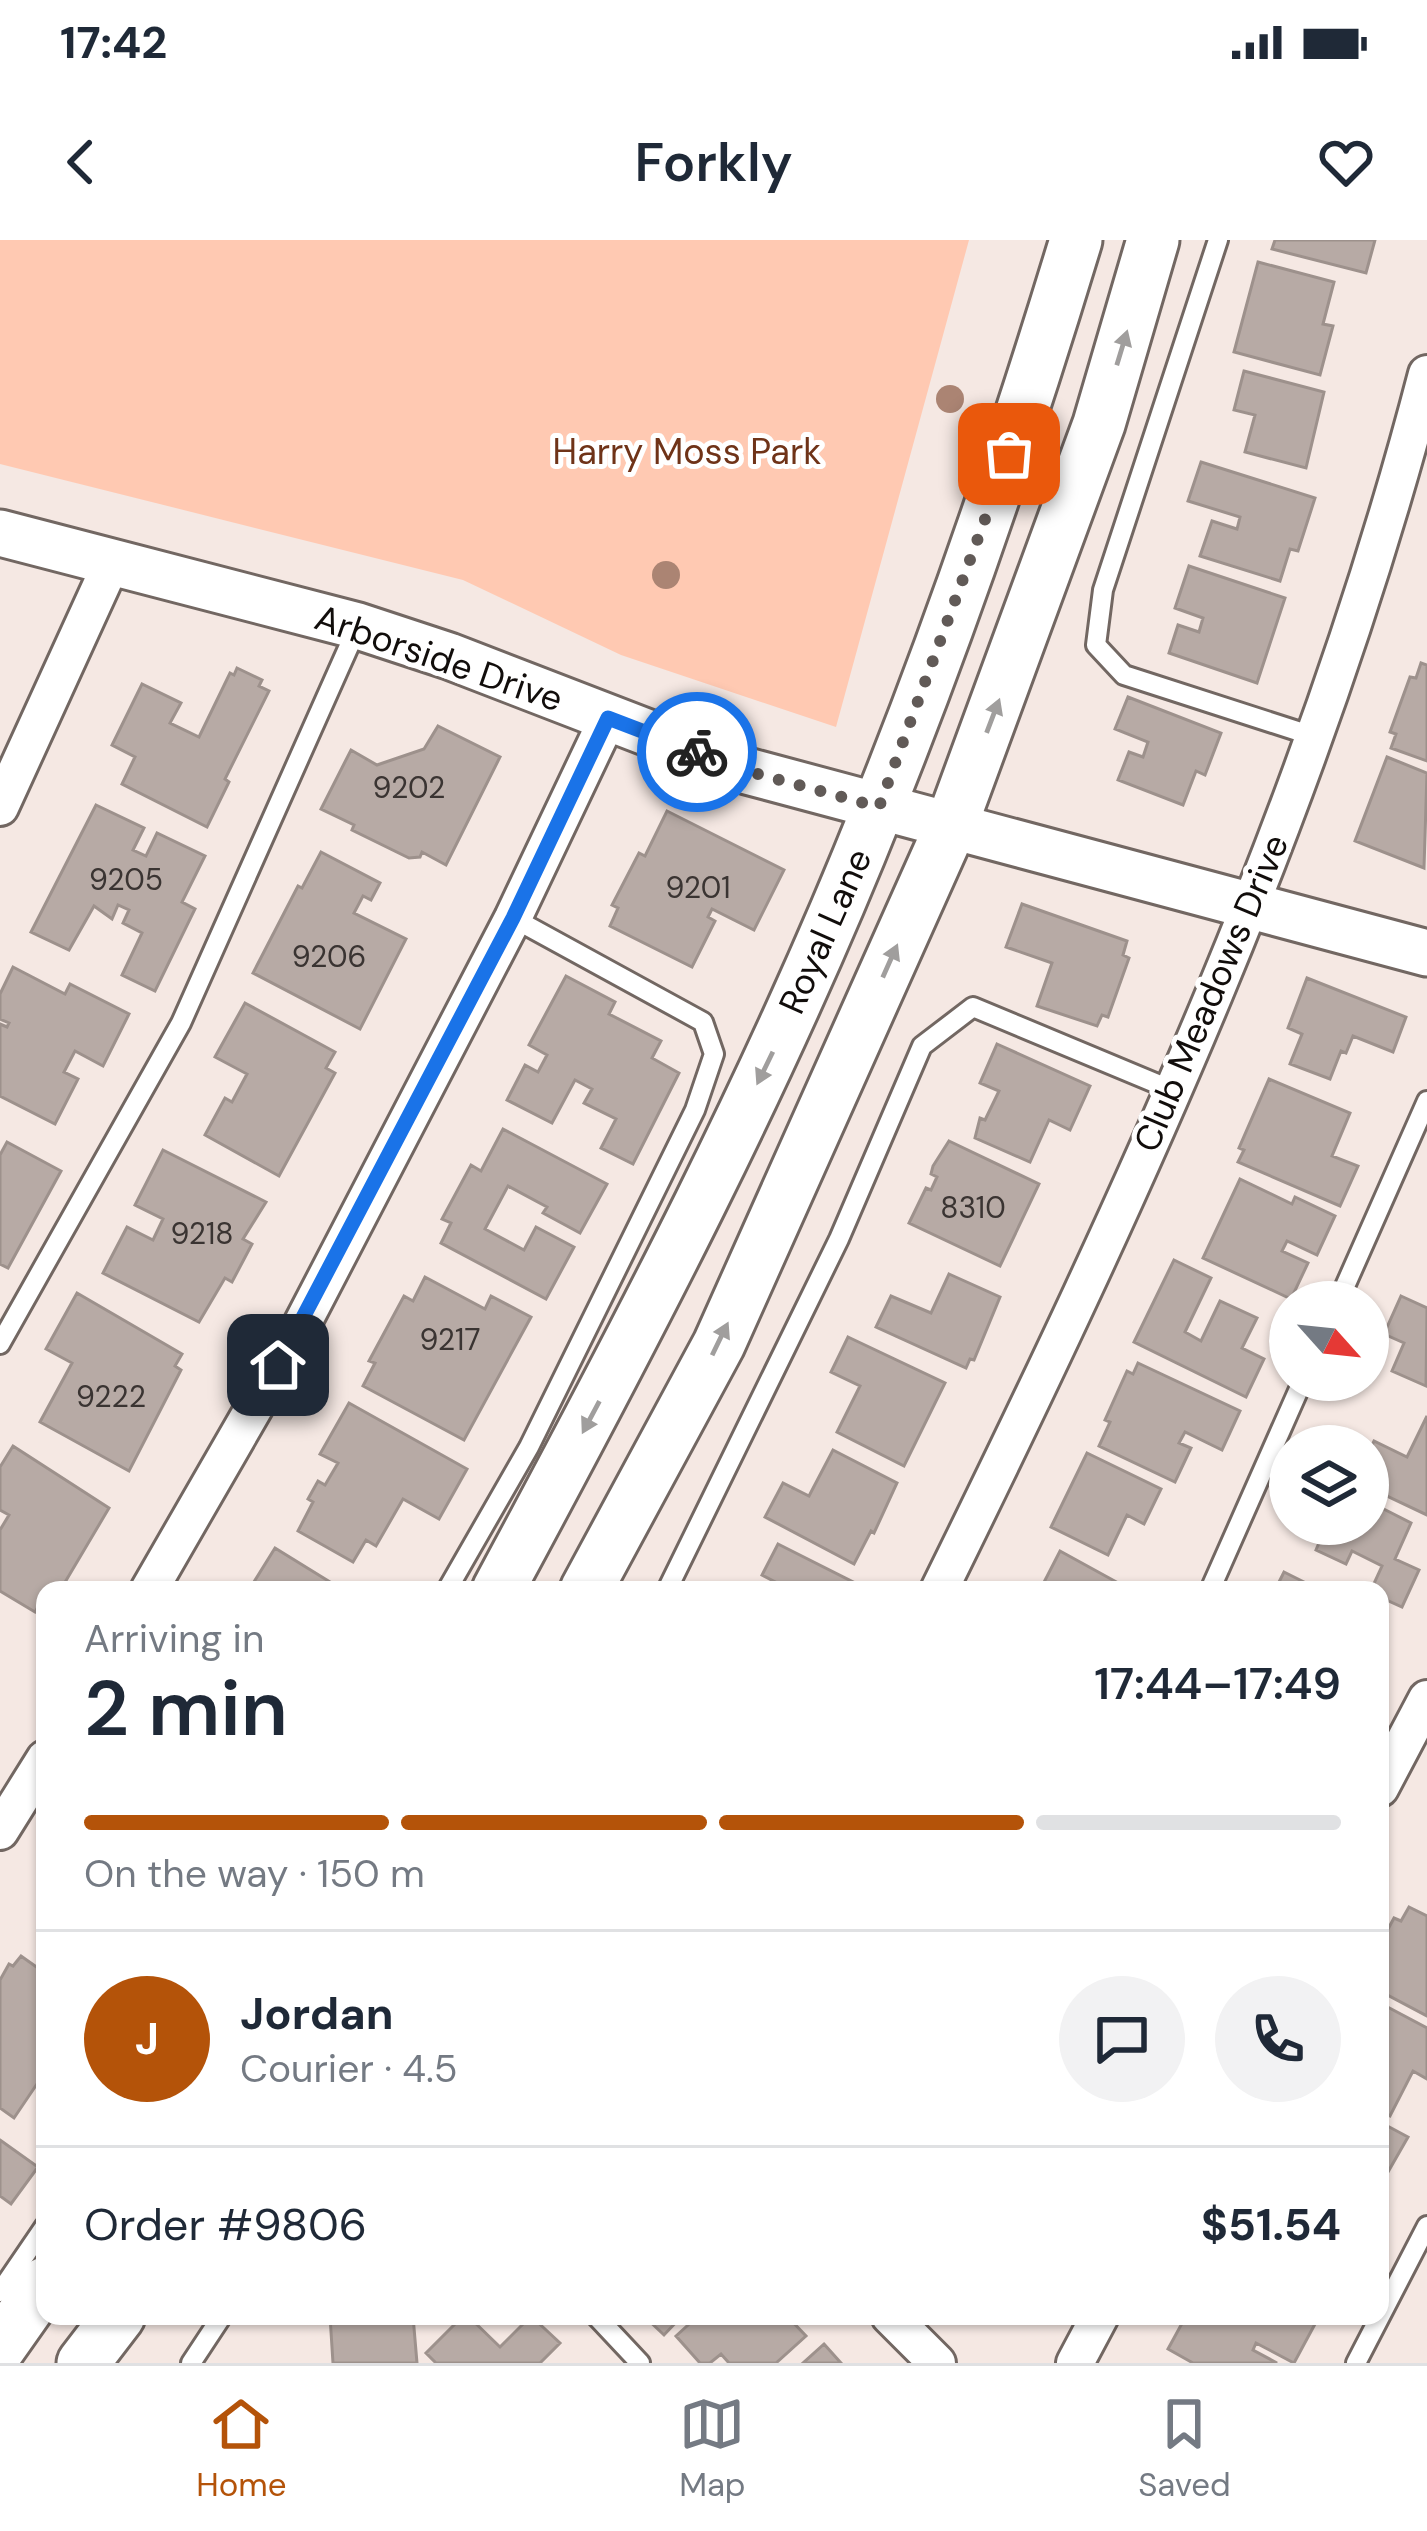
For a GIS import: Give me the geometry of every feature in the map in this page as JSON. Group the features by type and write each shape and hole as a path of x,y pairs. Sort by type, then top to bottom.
{"main road":[{"name":"Royal Lane","path":"504,1581 690,1224 775,1047 879,807 972,562 1076,240"},
{"name":"Royal Lane","path":"591,1581 718,1344 951,826 1099,424 1153,240"},
{"path":"0,2347 36,2296"},
{"path":"83,2363 112,2325"}],"street":[{"name":"Club Meadows Drive","path":"943,1581 1064,1337 1252,908 1367,581 1427,374"},
{"name":"Arborside Drive","path":"0,533 358,626 747,771 1427,953"},
{"path":"0,807 112,562"},
{"path":"154,1581 300,1328 513,918 608,718"},
{"path":"1389,1771 1427,1699"},
{"path":"0,1831 36,1773"},
{"path":"899,2325 937,2363"},
{"path":"1075,2363 1095,2325"}],"lane":[{"path":"1218,240 1103,590 1096,645 1124,675 1313,736"},
{"path":"0,1344 181,1024 358,626"},
{"path":"452,1581 529,1447 695,1110 714,1054 703,1022 513,918"},
{"path":"671,1581 839,1239 922,1046 973,1007 1172,1090"},
{"path":"1347,1281 1427,1101"},
{"path":"1214,1581 1294,1401"},
{"path":"1389,2299 1427,2226"},
{"path":"0,2292 36,2239"},
{"path":"191,2363 216,2325"},
{"path":"604,2325 640,2363"},
{"path":"1356,2363 1376,2325"}],"green space":[{"name":"Harry Moss Park","path":"0,240 969,240 836,727 621,655 463,580 0,464"}],"building":[{"path":"1275,240 1375,240 1366,273 1272,249"},
{"path":"1258,262 1334,282 1323,324 1333,326 1320,375 1234,352"},
{"path":"1244,371 1324,392 1306,468 1245,452 1255,415 1234,410"},
{"path":"1201,462 1315,498 1298,551 1290,549 1280,581 1200,556 1212,521 1237,529 1240,517 1188,501"},
{"path":"1189,566 1285,598 1257,683 1169,653 1178,625 1199,632 1203,618 1175,608"},
{"path":"1421,663 1427,665 1427,761 1391,748 1396,734 1390,732 1410,677 1416,678"},
{"path":"237,668 262,680 259,686 269,691 207,827 122,784 135,757 112,745 142,684 181,703 170,723 199,737 230,673 234,675"},
{"path":"1128,697 1221,733 1205,775 1196,771 1183,805 1118,780 1129,752 1143,757 1148,742 1115,729"},
{"path":"438,726 500,757 446,865 422,852 420,857 409,858 321,809 351,750 377,765 424,749"},
{"path":"1387,757 1427,773 1424,868 1355,841"},
{"path":"96,805 144,828 133,850 146,856 157,833 205,856 182,902 195,909 155,991 122,975 142,933 123,923 129,910 118,905 112,919 94,906 69,950 31,932"},
{"path":"667,811 784,870 754,930 712,909 708,917 715,921 692,967 610,926 618,908 612,905 639,853 645,856"},
{"path":"321,852 380,883 371,900 363,896 354,913 406,939 360,1029 253,973"},
{"path":"1022,904 1127,941 1123,955 1129,958 1108,1017 1102,1015 1097,1026 1037,1006 1052,963 1006,947"},
{"path":"13,967 65,994 70,984 129,1014 103,1066 75,1051 64,1072 78,1079 55,1124 0,1096 0,1024 7,1027 9,1023 0,1019 0,994"},
{"path":"566,976 615,1002 609,1014 661,1041 652,1058 679,1073 633,1164 601,1148 616,1119 584,1103 592,1089 575,1080 552,1123 507,1100 525,1065 538,1072 547,1055 529,1045"},
{"path":"1307,978 1406,1017 1393,1052 1353,1036 1330,1079 1290,1064 1302,1034 1288,1028"},
{"path":"245,1003 335,1052 326,1068 335,1073 279,1176 205,1135 225,1098 232,1102 247,1074 215,1057"},
{"path":"997,1044 1090,1086 1070,1130 1049,1120 1030,1162 975,1138 980,1118 985,1120 999,1091 980,1083"},
{"path":"1269,1079 1350,1113 1332,1156 1358,1166 1340,1206 1238,1162 1244,1150 1239,1148"},
{"path":"503,1129 607,1184 580,1233 543,1213 547,1207 508,1186 485,1229 524,1250 536,1227 574,1247 546,1299 441,1243 451,1223 442,1219 471,1165 481,1171"},
{"path":"949,1141 1039,1184 1000,1266 909,1223 926,1188 931,1190 937,1177 931,1174 933,1166"},
{"path":"7,1142 61,1171 8,1268 0,1264 0,1155"},
{"path":"163,1150 266,1202 243,1239 252,1244 232,1282 225,1278 199,1322 103,1273 127,1227 153,1240 163,1219 135,1205"},
{"path":"1240,1179 1292,1204 1295,1197 1335,1216 1317,1255 1287,1241 1282,1251 1308,1263 1300,1281 1269,1281 1269,1289 1203,1258"},
{"path":"1174,1260 1211,1278 1185,1332 1201,1341 1220,1301 1257,1318 1242,1348 1264,1359 1246,1397 1134,1342"},
{"path":"949,1274 1000,1297 974,1360 966,1368 876,1327 891,1296 931,1313"},
{"path":"425,1277 485,1309 491,1296 531,1317 464,1440 363,1386 375,1363 369,1361 404,1296 413,1301"},
{"path":"77,1293 182,1354 175,1366 181,1370 129,1471 40,1422 72,1363 46,1349"},
{"path":"1401,1296 1427,1308 1426,1386 1392,1371 1404,1343 1389,1336 1389,1323"},
{"path":"848,1337 945,1383 904,1466 837,1432 860,1386 831,1372"},
{"path":"1138,1363 1240,1411 1222,1450 1185,1432 1179,1443 1191,1448 1175,1482 1099,1446 1127,1371 1133,1374"},
{"path":"349,1403 467,1469 439,1519 403,1499 376,1546 366,1540 353,1562 298,1531 318,1481 325,1485 338,1463 320,1454"},
{"path":"1427,1416 1427,1515 1389,1497 1389,1448 1407,1457"},
{"path":"13,1446 109,1508 66,1581 36,1581 35,1612 0,1591 0,1530 9,1515 0,1510 0,1467"},
{"path":"833,1450 897,1483 854,1564 765,1517 783,1483 809,1496"},
{"path":"1087,1453 1161,1489 1144,1524 1127,1515 1108,1555 1051,1527"},
{"path":"1389,1512 1411,1523 1395,1559 1419,1570 1402,1607 1389,1601 1389,1581 1375,1581 1382,1566 1352,1551 1346,1564 1316,1550 1318,1545 1389,1545"},
{"path":"778,1544 851,1581 773,1581 762,1575"},
{"path":"275,1548 328,1581 255,1581"},
{"path":"1060,1551 1115,1581 1045,1581"},
{"path":"1284,1572 1302,1581 1280,1581"},
{"path":"1409,1907 1427,1916 1427,2016 1389,1996 1389,1927 1394,1918 1401,1921"},
{"path":"21,1956 36,1967 36,2085 14,2118 0,2108 0,1980 9,1964 13,1966"},
{"path":"1389,2008 1427,2028 1427,2079 1413,2071 1390,2116"},
{"path":"1389,2127 1408,2137 1389,2170"},
{"path":"0,2140 36,2170 11,2204 0,2196"},
{"path":"331,2325 414,2325 417,2363 333,2363"},
{"path":"454,2325 477,2325 500,2347 522,2325 541,2325 560,2343 540,2363 436,2363 426,2353"},
{"path":"653,2325 673,2325 664,2335"},
{"path":"688,2325 796,2325 806,2336 776,2363 729,2363 721,2354 710,2363 700,2363 676,2336"},
{"path":"1181,2325 1314,2325 1294,2363 1256,2343 1253,2350 1277,2363 1193,2363 1168,2349"},
{"path":"824,2344 841,2363 803,2363"}],"way so far":[{"path":"697,752 747,771 879,807 1009,454"}],"route":[{"path":"278,1365 513,918 608,718 697,752"}]}
